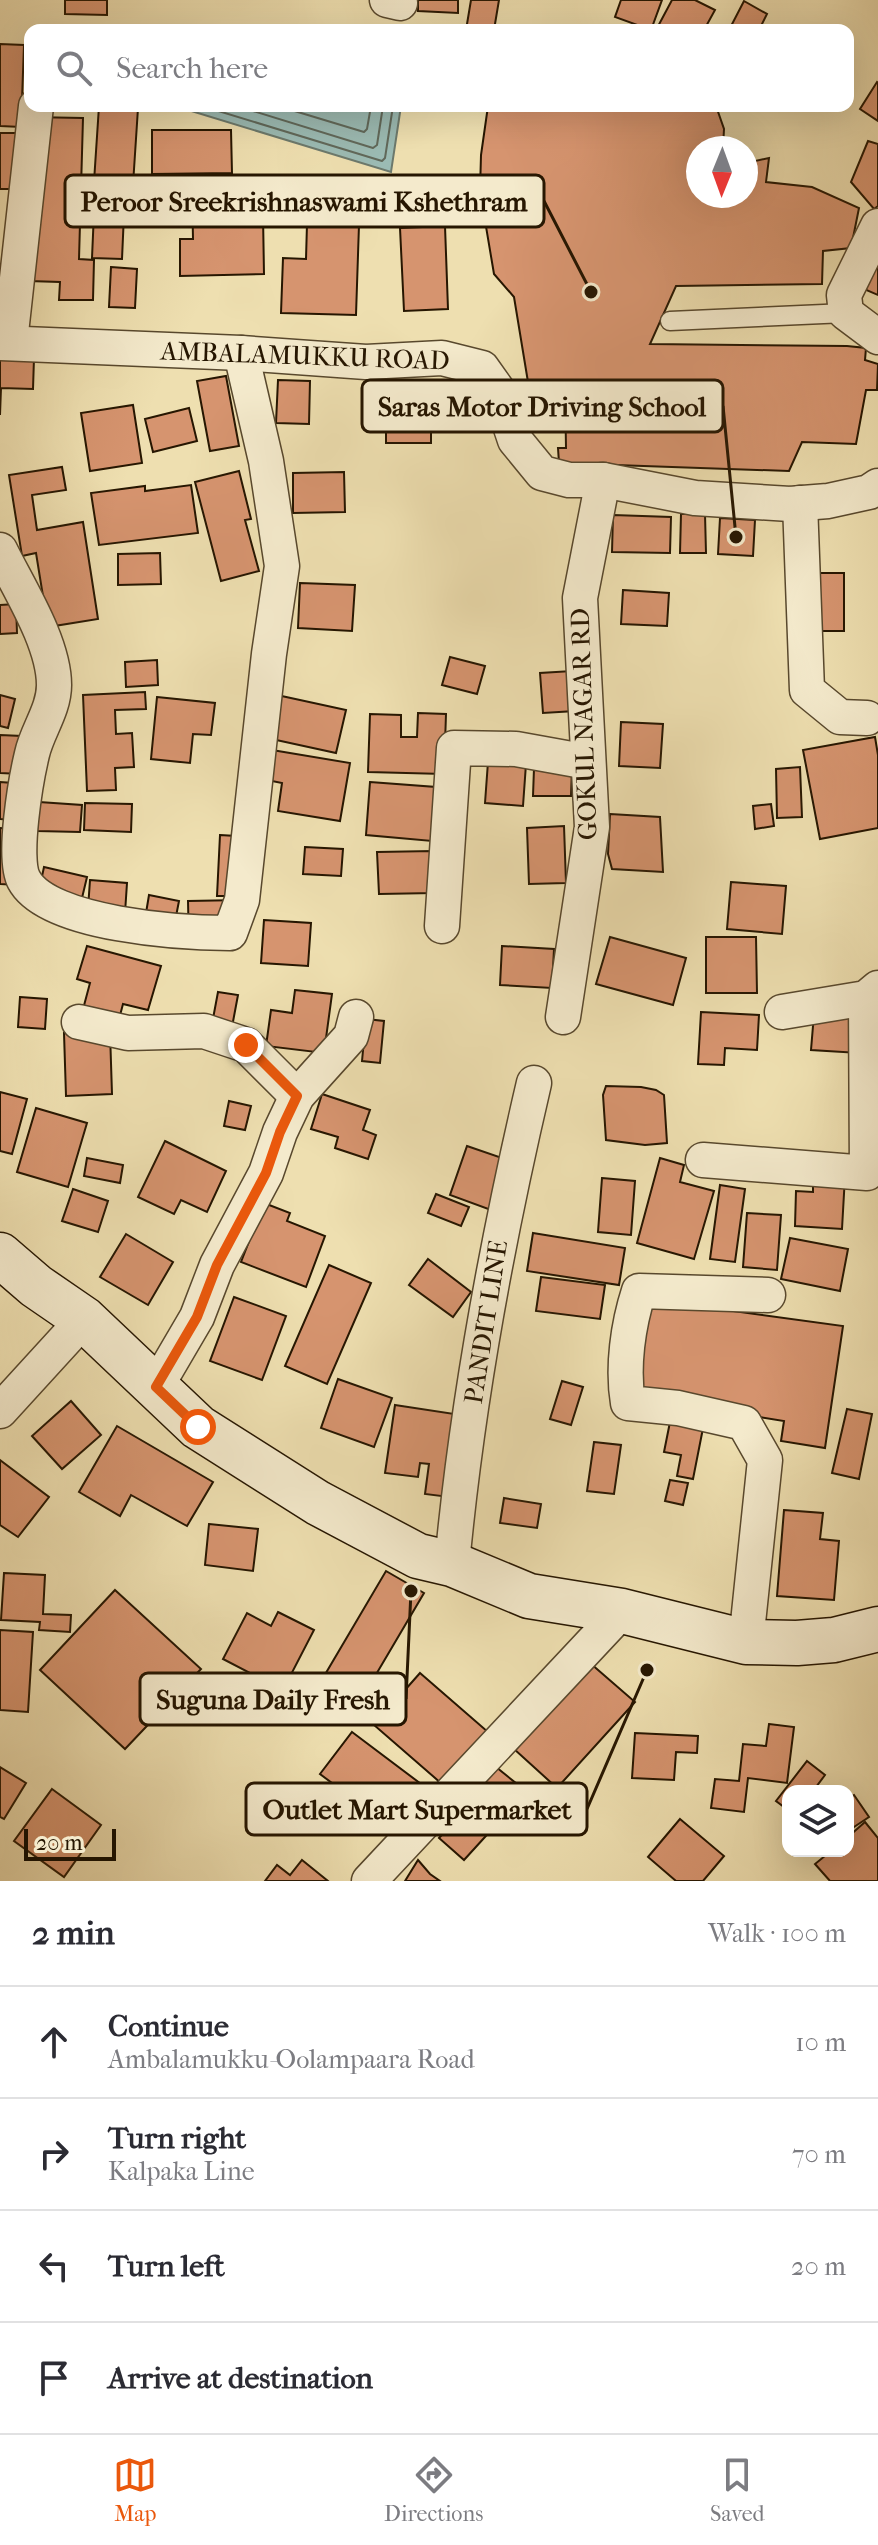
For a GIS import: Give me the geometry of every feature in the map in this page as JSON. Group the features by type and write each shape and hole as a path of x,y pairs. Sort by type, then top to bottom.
{"street":[{"path":"5,342 35,112"},
{"path":"878,226 844,295 846,313 878,337"},
{"name":"AMBALAMUKKU ROAD","path":"5,342 366,362 442,358 482,368 499,392 515,440 542,473 569,480 603,480 695,498 800,503 828,501 869,492 878,486"},
{"path":"0,550 31,608 49,656 54,685 44,727 32,750 20,822 22,879 38,898 88,918 142,927 230,933 242,900 269,654 282,566 266,461 241,353"},
{"name":"GOKUL NAGAR RD","path":"563,1017 592,827 580,598 603,480"},
{"path":"800,503 807,690 840,717 867,718"},
{"path":"442,926 454,748 516,749 588,762"},
{"path":"703,1160 867,1173 872,993 782,1012"},
{"path":"156,1387 197,1317 217,1265 266,1173 297,1096 351,1036 356,1017"},
{"path":"79,1022 128,1033 204,1031 246,1045 297,1096"},
{"name":"PANDIT LINE","path":"452,1564 460,1481 486,1312 505,1205 534,1083"},
{"path":"0,1255 36,1286 84,1319 198,1427 318,1503 418,1556 452,1564 529,1596 622,1611 746,1642 834,1640 878,1629"},
{"path":"746,1642 765,1460 744,1423 678,1408 628,1403 625,1385 632,1312 639,1291 768,1295"},
{"path":"0,1411 84,1319"},
{"path":"369,1881 622,1611"}],"lane":[{"path":"670,321 846,313"}],"water":[{"path":"195,112 400,112 391,172"}],"building":[{"path":"65,0 107,0 107,15 65,14"},
{"path":"418,0 458,0 458,13 418,11"},
{"path":"471,0 499,0 495,24 467,24"},
{"path":"621,0 662,0 653,24 634,24 615,17"},
{"path":"672,0 695,0 715,10 707,24 659,24"},
{"path":"744,1 767,14 762,24 732,24"},
{"path":"0,44 24,45 21,127 0,126"},
{"path":"878,83 878,121 860,109"},
{"path":"99,112 138,112 132,200 93,197"},
{"path":"487,112 718,112 724,136 686,136 686,208 758,208 758,160 769,158 766,182 812,187 859,208 851,248 823,251 822,284 676,286 650,344 866,348 865,360 878,364 877,390 866,390 856,444 802,442 789,471 559,463 558,448 566,448 565,387 539,387 528,382 514,297 494,274 480,191"},
{"path":"30,117 83,118 79,259 94,260 93,300 59,300 60,282 29,281"},
{"path":"152,130 231,130 232,173 152,174"},
{"path":"0,133 16,133 17,189 0,189"},
{"path":"868,141 878,144 878,206 874,209 851,182"},
{"path":"238,187 239,216 263,215 264,274 180,276 180,239 193,239 192,188"},
{"path":"94,212 124,214 122,259 92,258"},
{"path":"307,224 359,225 356,315 281,313 283,258 306,259"},
{"path":"445,226 448,309 404,311 400,228"},
{"path":"878,257 878,295 864,289"},
{"path":"111,267 137,269 135,308 109,307"},
{"path":"0,356 34,358 33,389 1,388 0,415"},
{"path":"226,376 239,446 210,451 197,381"},
{"path":"278,380 310,381 309,424 276,423"},
{"path":"386,385 431,385 431,443 386,443"},
{"path":"133,405 142,463 90,471 81,413"},
{"path":"189,408 197,441 153,452 145,419"},
{"path":"62,467 66,490 32,495 37,530 83,522 98,619 48,627 36,553 22,556 9,475"},
{"path":"239,471 251,519 245,520 259,571 221,581 195,482"},
{"path":"344,472 345,512 293,513 293,473"},
{"path":"191,485 198,533 99,545 91,493 145,486 145,491"},
{"path":"681,514 705,514 706,553 680,553"},
{"path":"613,515 671,517 670,553 612,552"},
{"path":"720,518 755,520 753,556 718,554"},
{"path":"160,553 161,584 118,585 118,554"},
{"path":"809,573 844,573 844,631 809,631"},
{"path":"300,583 355,585 352,631 298,628"},
{"path":"623,590 669,593 667,626 621,624"},
{"path":"16,604 17,633 0,634 0,605"},
{"path":"450,657 485,666 477,694 442,685"},
{"path":"157,660 158,685 126,687 125,662"},
{"path":"572,671 575,711 543,713 540,673"},
{"path":"145,692 146,709 115,710 116,734 132,733 134,767 115,768 116,790 87,791 83,695"},
{"path":"0,695 15,699 8,728 0,726"},
{"path":"277,695 346,710 336,753 267,738"},
{"path":"157,697 215,703 211,735 193,734 190,763 151,759"},
{"path":"418,713 446,714 444,774 368,772 370,714 401,715 401,737 417,737"},
{"path":"621,722 663,724 660,768 619,766"},
{"path":"0,735 22,736 20,774 0,773"},
{"path":"875,737 878,755 878,828 820,839 803,750"},
{"path":"535,741 573,742 571,796 533,796"},
{"path":"489,748 527,750 523,806 485,803"},
{"path":"272,750 350,763 340,821 278,811 282,783 267,780"},
{"path":"800,767 802,817 777,818 776,769"},
{"path":"0,782 13,783 11,820 0,819"},
{"path":"370,782 436,787 432,841 366,835"},
{"path":"39,802 82,805 80,832 37,831"},
{"path":"85,803 132,804 131,832 84,830"},
{"path":"771,804 774,826 755,829 753,806"},
{"path":"610,814 660,817 663,872 612,869 608,854"},
{"path":"564,826 566,883 529,884 527,828"},
{"path":"0,828 21,830 17,885 0,884"},
{"path":"220,835 236,836 233,896 217,896"},
{"path":"305,847 343,849 341,876 303,874"},
{"path":"433,851 434,893 379,894 377,852"},
{"path":"44,867 87,877 77,919 35,909"},
{"path":"90,880 127,883 125,913 87,923"},
{"path":"731,882 786,886 782,934 727,929"},
{"path":"149,895 179,901 171,942 142,937"},
{"path":"241,900 241,946 189,946 188,901"},
{"path":"264,920 311,923 308,966 261,963"},
{"path":"610,937 686,958 673,1005 596,984"},
{"path":"706,937 756,937 757,993 706,993"},
{"path":"87,946 161,966 148,1010 123,1004 118,1023 82,1013 90,983 77,979"},
{"path":"502,946 554,949 552,988 500,985"},
{"path":"295,990 332,994 324,1053 266,1046 271,1010 292,1013"},
{"path":"218,992 238,995 232,1027 212,1024"},
{"path":"20,997 47,999 45,1029 18,1027"},
{"path":"701,1012 759,1015 757,1050 725,1048 724,1065 698,1064"},
{"path":"814,1014 862,1017 859,1053 811,1050"},
{"path":"366,1019 384,1021 380,1063 362,1061"},
{"path":"110,1032 112,1094 66,1096 64,1033"},
{"path":"606,1086 641,1087 664,1095 667,1143 645,1145 606,1140 603,1095"},
{"path":"0,1092 27,1099 12,1154 0,1151"},
{"path":"322,1094 370,1110 363,1130 376,1135 368,1159 335,1148 338,1137 311,1129"},
{"path":"229,1101 251,1106 245,1130 224,1126"},
{"path":"36,1108 87,1123 68,1187 17,1172"},
{"path":"165,1141 226,1171 207,1212 181,1200 174,1214 138,1197"},
{"path":"467,1146 508,1160 491,1210 450,1195"},
{"path":"87,1158 123,1165 120,1183 84,1176"},
{"path":"660,1158 684,1165 680,1182 714,1191 694,1259 637,1243"},
{"path":"813,1175 845,1176 842,1229 795,1226 796,1191 813,1192"},
{"path":"602,1178 635,1181 631,1235 598,1232"},
{"path":"720,1185 745,1189 735,1262 710,1259"},
{"path":"73,1189 108,1201 98,1232 62,1221"},
{"path":"436,1194 469,1207 461,1226 428,1213"},
{"path":"264,1203 290,1213 287,1221 325,1236 306,1287 241,1262"},
{"path":"747,1213 781,1215 777,1270 743,1267"},
{"path":"533,1233 625,1248 619,1285 527,1271"},
{"path":"126,1234 173,1262 148,1305 100,1277"},
{"path":"790,1238 848,1249 840,1291 781,1279"},
{"path":"428,1259 471,1292 453,1317 409,1285"},
{"path":"329,1265 371,1283 327,1384 285,1366"},
{"path":"541,1277 605,1285 600,1319 536,1311"},
{"path":"234,1297 286,1316 262,1380 210,1361"},
{"path":"646,1299 843,1326 825,1448 781,1441 784,1421 631,1397"},
{"path":"338,1379 392,1398 374,1447 321,1428"},
{"path":"562,1381 583,1387 571,1425 550,1419"},
{"path":"71,1401 101,1435 62,1469 32,1436"},
{"path":"395,1405 461,1415 449,1497 425,1494 429,1464 420,1463 418,1477 385,1473"},
{"path":"847,1409 872,1414 859,1479 832,1473"},
{"path":"672,1412 705,1418 693,1479 677,1476 681,1455 664,1452"},
{"path":"117,1426 213,1482 187,1526 131,1495 120,1516 79,1492"},
{"path":"594,1442 621,1445 614,1494 587,1491"},
{"path":"0,1460 49,1497 18,1537 0,1525"},
{"path":"670,1480 688,1483 683,1505 665,1501"},
{"path":"504,1498 541,1504 537,1528 500,1523"},
{"path":"784,1510 823,1513 820,1539 839,1541 834,1600 777,1596"},
{"path":"209,1524 258,1529 253,1571 205,1565"},
{"path":"386,1571 424,1593 348,1722 310,1700"},
{"path":"4,1573 45,1575 43,1614 71,1615 70,1632 39,1630 40,1622 1,1620"},
{"path":"115,1590 201,1669 125,1749 40,1670"},
{"path":"278,1612 314,1630 283,1690 223,1659 247,1613 271,1626"},
{"path":"0,1630 33,1632 28,1712 0,1710"},
{"path":"590,1663 635,1702 557,1788 514,1749"},
{"path":"420,1673 488,1732 442,1784 374,1725"},
{"path":"769,1724 794,1727 787,1783 748,1778 744,1812 711,1808 715,1779 739,1781 743,1744 766,1746"},
{"path":"352,1732 433,1793 401,1835 320,1774"},
{"path":"635,1733 698,1736 697,1753 676,1752 674,1780 632,1778"},
{"path":"807,1761 825,1775 818,1785 788,1785"},
{"path":"0,1767 26,1783 4,1819 0,1817"},
{"path":"496,1767 517,1784 505,1798 484,1781"},
{"path":"52,1789 101,1825 64,1877 14,1841"},
{"path":"481,1792 505,1815 464,1860 439,1838"},
{"path":"854,1795 869,1817 854,1827"},
{"path":"680,1819 724,1856 703,1881 676,1881 648,1857"},
{"path":"865,1822 878,1838 878,1881 830,1881 815,1864 824,1857 854,1857 854,1832"},
{"path":"302,1860 328,1881 265,1881 277,1865 290,1875"},
{"path":"418,1860 430,1874 440,1881 405,1881"}],"place":[{"name":"Peroor Sreekrishnaswami Kshethram","path":"591,292"},
{"name":"Saras Motor Driving School","path":"736,537"},
{"name":"Suguna Daily Fresh","path":"411,1591"},
{"name":"Outlet Mart Supermarket","path":"647,1670"}],"route":[{"path":"198,1427 156,1387 197,1317 217,1265 266,1173 297,1096 246,1045"}]}
